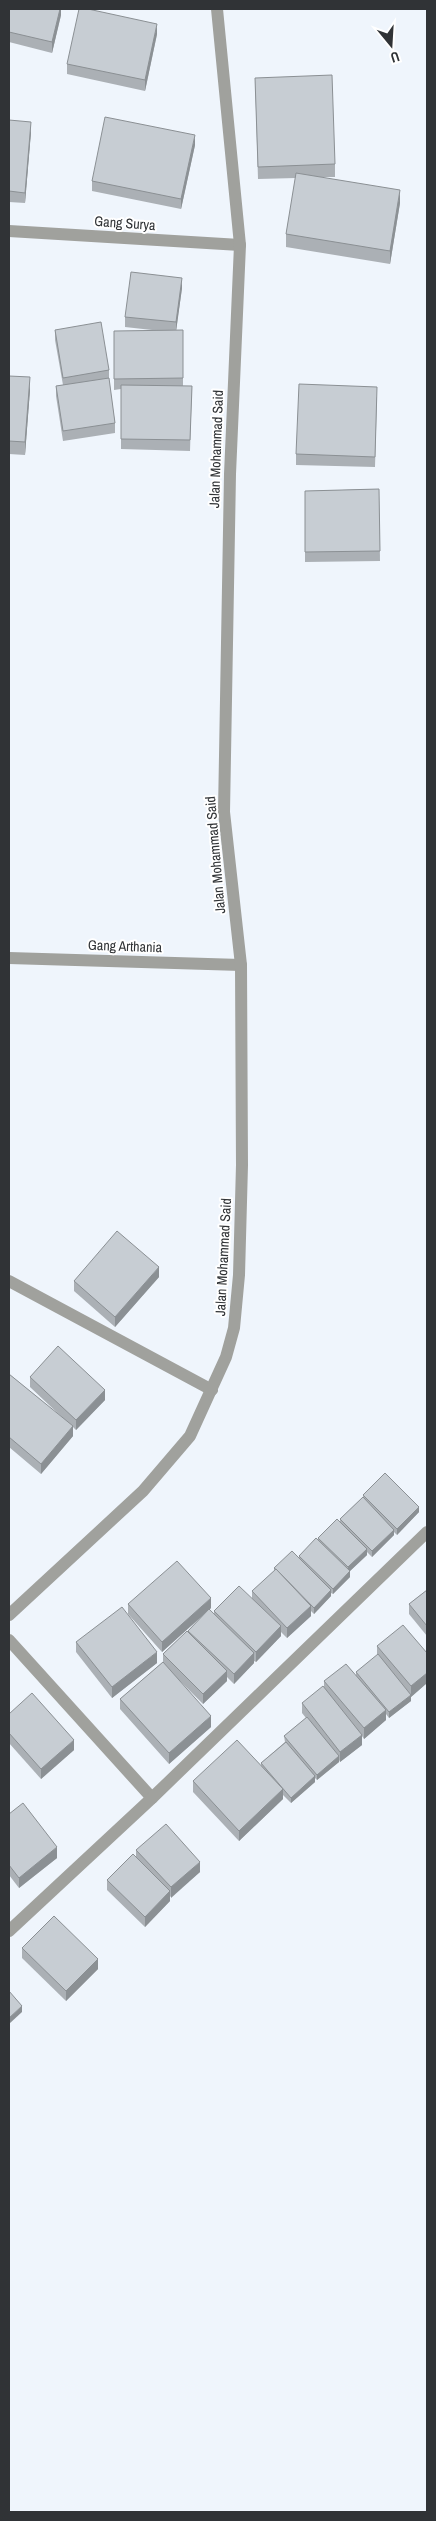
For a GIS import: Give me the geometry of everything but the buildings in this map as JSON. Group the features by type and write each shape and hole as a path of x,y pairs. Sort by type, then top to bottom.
{"street":[{"name":"Jalan Mohammad Said","path":"9,1615 144,1491 190,1436 226,1356 234,1328 240,1275 242,1165 241,965 224,812 230,474 240,245 217,9"},
{"name":"Gang Surya","path":"9,230 240,245"},
{"name":"Gang Arthania","path":"9,958 241,965"},
{"path":"9,1281 212,1390"},
{"path":"9,1931 152,1798 427,1532"},
{"path":"9,1640 152,1798"}]}
